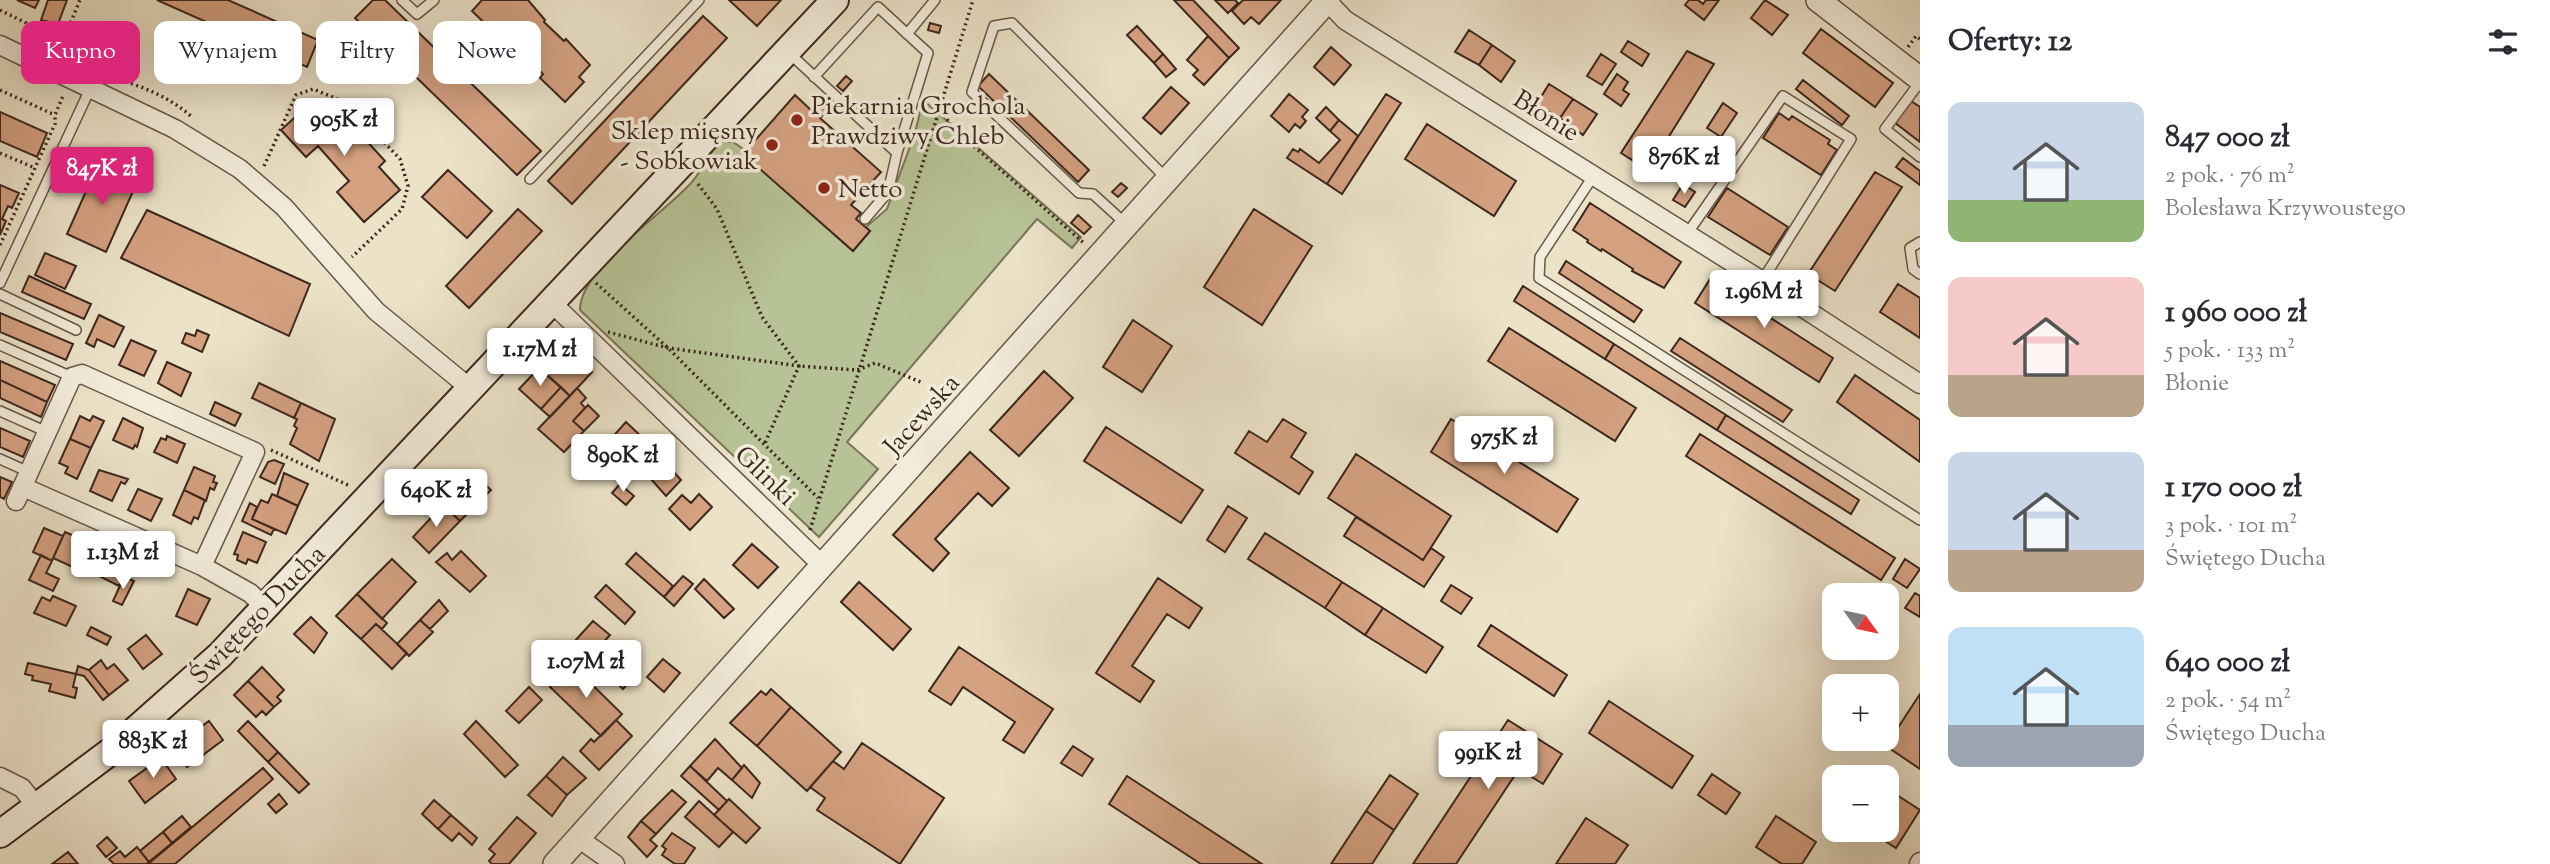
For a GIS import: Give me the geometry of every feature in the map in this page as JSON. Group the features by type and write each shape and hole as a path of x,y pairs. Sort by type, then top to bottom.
{"main road":[{"name":"Świętego Ducha","path":"0,834 114,749 187,686 266,608 835,0"}],"street":[{"path":"1818,0 1920,80"},
{"name":"Błonie","path":"1327,1 1345,20 1688,234 1920,384"},
{"name":"Jacewska","path":"555,864 1327,1"},
{"path":"0,45 21,55"},
{"path":"80,84 175,129 240,169 284,207 376,311 471,389"},
{"name":"Glinki","path":"552,303 823,566"},
{"path":"201,566 255,452 82,374 72,377 23,487 201,566 250,593 266,608"},
{"path":"0,777 22,788 37,807"},
{"path":"578,838 615,864"}],"lane":[{"path":"402,0 417,14 434,0"},
{"path":"530,179 699,0"},
{"path":"907,34 935,0"},
{"path":"814,77 881,4 928,53 897,153 888,192 865,219"},
{"path":"1127,225 1093,194 1079,193 972,92 994,26 1012,23 1167,180"},
{"path":"787,51 897,153"},
{"path":"1920,80 1885,129 1920,156"},
{"path":"0,283 90,89"},
{"path":"1688,234 1783,96 1851,139 1762,281"},
{"path":"1594,175 1540,257 1539,278 1920,520"},
{"path":"1920,242 1910,248 1913,269 1920,274"},
{"path":"0,294 76,330"},
{"path":"0,345 72,377"},
{"path":"0,411 47,432"},
{"path":"0,459 23,487"}],"path":[{"path":"71,21 80,0"},
{"path":"804,549 973,0"},
{"path":"264,168 296,95 313,89 347,103 400,159 408,187 402,209 348,260"},
{"path":"0,90 54,115"},
{"path":"0,245 55,124 54,115 63,96"},
{"path":"940,110 951,127 1088,246"},
{"path":"0,153 35,169"},
{"path":"698,184 718,209 762,317 799,366"},
{"path":"592,279 668,348 818,498"},
{"path":"586,336 594,328 668,348 799,366 857,370 875,363 923,383"},
{"path":"765,443 799,366"},
{"path":"255,452 270,450 352,487"}],"green space":[{"path":"923,100 1081,237 1072,248 1037,219 847,442 878,469 819,537 580,310 584,294 608,259 692,182 718,141 733,142 746,151 743,154 853,251 870,231 866,227 887,209 915,133"}],"building":[{"path":"17,0 39,0 35,8"},
{"path":"48,0 67,0 59,21 41,20"},
{"path":"157,0 228,0 275,21 204,21"},
{"path":"373,0 385,0 407,21 358,21 355,18"},
{"path":"482,0 528,0 544,22 564,41 566,39 590,65 579,77 584,82 565,102 541,79 541,21 482,21 472,11"},
{"path":"729,0 781,0 757,26"},
{"path":"1174,0 1193,0 1239,48 1229,58"},
{"path":"1215,0 1235,0 1238,3 1228,13"},
{"path":"1243,0 1281,0 1259,24 1251,17 1244,24 1232,11"},
{"path":"1689,0 1698,0 1703,4 1706,0 1719,0 1704,20 1685,5"},
{"path":"1765,0 1788,15 1772,35 1751,18"},
{"path":"703,16 727,38 572,204 548,181"},
{"path":"930,23 941,26 939,33 928,30"},
{"path":"1137,26 1163,54 1154,63 1127,35"},
{"path":"1821,29 1893,83 1875,107 1803,53"},
{"path":"1469,30 1492,45 1479,65 1455,52"},
{"path":"302,33 316,39 307,67 302,65"},
{"path":"419,33 433,46 433,84 472,84 541,151 517,175 419,80"},
{"path":"1208,36 1229,58 1204,85 1193,75 1198,70 1187,60"},
{"path":"1628,41 1649,54 1642,66 1621,52"},
{"path":"1492,45 1515,61 1501,82 1479,65"},
{"path":"1331,47 1351,65 1334,85 1314,67"},
{"path":"1687,51 1714,64 1648,170 1621,153"},
{"path":"1163,54 1176,69 1166,77 1154,63"},
{"path":"1601,54 1616,64 1602,85 1587,76"},
{"path":"989,74 1089,170 1078,182 978,86"},
{"path":"1617,74 1628,82 1623,90 1629,94 1621,106 1604,94"},
{"path":"846,76 852,81 843,91 837,86"},
{"path":"1803,80 1849,116 1842,125 1796,89"},
{"path":"1549,84 1573,99 1560,118 1536,105"},
{"path":"1171,87 1189,103 1161,134 1143,118"},
{"path":"1289,94 1308,110 1302,117 1306,121 1300,128 1295,124 1289,132 1271,116"},
{"path":"1386,94 1401,103 1342,194 1327,184"},
{"name":"Netto","path":"795,95 812,111 821,101 829,109 820,118 881,172 851,205 861,213 856,219 870,231 853,251 743,154"},
{"path":"315,99 336,122 344,116 385,161 379,167 400,190 364,222 337,192 349,181 318,146 306,157 281,130"},
{"path":"1573,99 1597,114 1583,135 1560,118"},
{"path":"1911,101 1920,107 1920,142 1894,122"},
{"path":"1723,103 1737,113 1721,137 1707,128"},
{"path":"1326,107 1339,120 1330,131 1316,118"},
{"path":"0,112 47,133 37,157 0,141"},
{"path":"1779,113 1789,120 1792,116 1830,140 1828,144 1837,150 1821,175 1763,138"},
{"path":"1339,120 1358,136 1327,184 1287,158 1293,149 1298,152 1300,149 1319,163 1340,140 1330,131"},
{"path":"1427,124 1516,181 1494,216 1405,159"},
{"path":"1903,158 1920,171 1920,185 1896,167"},
{"path":"99,162 138,180 106,252 67,234"},
{"path":"448,170 492,211 467,238 422,197"},
{"path":"1875,172 1902,187 1835,291 1808,274"},
{"path":"1121,183 1127,188 1118,197 1112,192"},
{"path":"1683,184 1695,192 1685,207 1673,200"},
{"path":"0,185 19,193 12,208 8,206 2,219 6,221 0,235"},
{"path":"1727,188 1788,227 1770,255 1708,217"},
{"path":"1590,203 1681,262 1664,288 1632,271 1633,269 1587,242 1588,240 1573,230"},
{"path":"518,209 542,231 469,308 446,286"},
{"path":"1254,209 1312,246 1262,325 1204,287"},
{"path":"147,210 310,284 289,336 121,258"},
{"path":"1078,215 1091,227 1084,234 1071,223"},
{"path":"45,253 76,266 65,289 35,275"},
{"path":"1566,261 1642,310 1634,322 1559,273"},
{"path":"29,276 91,304 84,319 22,292"},
{"path":"1710,279 1833,358 1819,382 1695,303"},
{"path":"1898,284 1920,298 1920,338 1880,312"},
{"path":"1523,286 1614,344 1605,359 1514,301"},
{"path":"0,313 73,344 66,360 0,332"},
{"path":"99,315 124,327 114,347 97,339 94,347 86,343"},
{"path":"1133,320 1172,346 1142,392 1103,367"},
{"path":"1509,328 1636,408 1615,441 1488,361"},
{"path":"197,330 209,335 202,352 182,343 186,333 195,336"},
{"path":"1680,338 1792,410 1783,422 1671,351"},
{"path":"131,340 156,351 144,376 119,365"},
{"path":"562,343 592,372 570,396 539,368"},
{"path":"1614,344 1726,415 1717,430 1605,359"},
{"path":"0,361 55,385 47,402 0,380"},
{"path":"167,362 191,373 181,396 158,383"},
{"path":"539,368 561,387 541,409 519,389"},
{"path":"1044,371 1073,398 1019,456 990,430"},
{"path":"1855,375 1920,420 1920,462 1837,402"},
{"path":"0,380 47,402 41,417 0,398"},
{"path":"259,383 301,403 294,418 252,398"},
{"path":"561,387 570,396 550,417 541,409"},
{"path":"577,388 586,398 581,403 585,408 573,421 584,431 564,452 538,429"},
{"path":"215,402 241,414 235,426 210,414"},
{"path":"301,403 335,419 319,461 290,444 297,428 294,426 297,419 294,418"},
{"path":"588,405 599,416 584,431 573,421"},
{"path":"1726,415 1859,500 1851,514 1717,430"},
{"path":"80,416 90,421 93,416 104,421 91,448 70,439"},
{"path":"123,418 143,428 137,447 135,445 133,449 113,440"},
{"path":"1283,419 1306,433 1291,457 1313,472 1299,494 1235,453 1249,431 1267,442"},
{"path":"1451,419 1578,499 1557,532 1431,452"},
{"path":"626,422 645,440 620,467 601,450"},
{"path":"1106,427 1203,490 1181,523 1084,461"},
{"path":"0,428 30,441 23,457 0,447"},
{"path":"1700,434 1895,558 1881,580 1686,456"},
{"path":"167,436 185,444 177,463 154,452 161,438 166,440"},
{"path":"70,439 91,448 77,479 65,473 68,467 59,463"},
{"path":"970,452 1009,488 992,506 978,493 935,539 949,553 933,571 893,535"},
{"path":"658,454 681,480 666,496 643,470"},
{"path":"1356,454 1451,516 1423,560 1328,498"},
{"path":"274,460 284,464 275,484 260,477 268,462"},
{"path":"194,467 215,476 213,482 217,483 214,490 210,488 206,501 184,490"},
{"path":"99,470 128,479 125,484 121,482 112,501 90,491"},
{"path":"284,473 308,484 298,506 277,496"},
{"path":"474,474 491,490 460,521 443,505"},
{"path":"0,477 12,482 4,499 0,497"},
{"path":"620,484 634,496 626,505 612,493"},
{"path":"138,489 162,499 151,521 128,510"},
{"path":"184,490 205,500 198,519 194,517 191,524 173,515"},
{"path":"272,494 298,506 286,534 252,519 261,500 268,503"},
{"path":"699,494 712,507 690,530 669,509 682,495 691,503"},
{"path":"250,503 257,507 252,519 274,529 271,535 242,521"},
{"path":"443,505 460,521 429,553 413,537"},
{"path":"1228,506 1247,518 1225,552 1207,540"},
{"path":"1356,517 1423,560 1431,548 1444,557 1424,587 1344,536"},
{"path":"44,528 63,536 52,561 33,552"},
{"path":"65,532 90,543 77,569 53,558"},
{"path":"243,532 266,542 257,563 248,559 246,564 237,560 238,555 234,554"},
{"path":"1265,533 1342,582 1325,608 1248,559"},
{"path":"752,544 778,567 758,588 733,565"},
{"path":"103,547 131,561 119,586 97,575 101,565 95,563"},
{"path":"461,551 486,576 470,592 436,562 447,553 452,560"},
{"path":"636,553 673,586 664,597 626,564"},
{"path":"41,555 52,561 46,573 59,579 53,591 29,580"},
{"path":"392,559 416,582 382,619 357,594"},
{"path":"1905,559 1920,569 1907,588 1893,579"},
{"path":"683,576 693,584 674,606 664,597"},
{"path":"124,577 134,581 122,605 113,601"},
{"path":"1158,578 1202,608 1189,628 1167,614 1132,666 1154,681 1140,702 1096,673"},
{"path":"704,579 734,609 724,618 695,589"},
{"path":"859,582 911,629 893,650 841,602"},
{"path":"1342,582 1383,608 1365,635 1325,608"},
{"path":"606,585 635,612 625,624 595,597"},
{"path":"1451,585 1472,598 1461,614 1441,601"},
{"path":"188,589 210,599 197,625 176,616"},
{"path":"1915,593 1920,596 1920,617 1905,608"},
{"path":"357,594 387,623 382,629 376,624 361,639 336,616"},
{"path":"53,596 76,606 66,626 34,613 42,597 50,601"},
{"path":"439,600 448,611 430,629 420,620"},
{"path":"1383,608 1443,647 1426,673 1365,635"},
{"path":"311,617 327,633 314,653 294,634"},
{"path":"420,620 433,632 409,656 397,644"},
{"path":"593,621 610,635 590,657 574,642"},
{"path":"376,624 407,653 392,669 361,639"},
{"path":"1491,625 1567,675 1554,696 1478,646"},
{"path":"91,627 111,637 107,645 87,635"},
{"path":"146,635 162,654 143,669 128,649"},
{"path":"959,647 1053,709 1024,753 1003,740 1015,722 963,687 951,705 929,691"},
{"path":"663,659 680,673 664,692 647,677"},
{"path":"101,660 107,669 114,664 128,680 109,695 89,670"},
{"path":"622,661 636,675 623,689 609,676"},
{"path":"28,663 76,674 73,687 77,688 75,698 49,691 51,684 32,680 33,676 25,674"},
{"path":"571,664 622,714 601,736 550,687"},
{"path":"78,666 89,670 109,695 103,700 84,676 76,674"},
{"path":"262,667 284,690 277,697 281,701 274,707 248,681"},
{"path":"248,681 274,707 266,715 262,711 256,717 234,695"},
{"path":"529,687 542,700 519,723 506,711"},
{"path":"771,689 791,707 757,746 730,723 761,691 766,695"},
{"path":"1920,694 1920,769 1893,751 1899,751 1899,726"},
{"path":"1609,701 1693,756 1672,788 1589,733"},
{"path":"791,707 841,752 807,791 757,746"},
{"path":"616,720 632,736 599,770 580,751 591,739 594,742"},
{"path":"1508,720 1562,754 1543,784 1519,769 1456,864 1413,864"},
{"path":"209,721 223,740 187,767 173,748"},
{"path":"248,721 278,752 268,762 238,731"},
{"path":"476,721 518,765 505,777 464,734"},
{"path":"715,739 742,768 732,780 718,768 707,781 690,766"},
{"path":"862,743 944,798 900,864 817,810 825,798 810,787 833,761 844,769"},
{"path":"1073,746 1093,759 1082,776 1061,763"},
{"path":"278,752 309,784 299,793 268,762"},
{"path":"563,757 586,778 567,795 546,776"},
{"path":"161,758 176,779 145,803 129,781"},
{"path":"744,765 760,783 752,798 732,780"},
{"path":"690,766 727,801 719,810 681,776"},
{"path":"263,768 273,779 175,864 148,864"},
{"path":"1712,774 1740,793 1726,814 1698,795"},
{"path":"1390,775 1418,794 1394,830 1366,811"},
{"path":"546,776 567,795 552,816 528,795"},
{"path":"1127,776 1262,864 1201,864 1109,804"},
{"path":"672,790 686,802 656,834 641,821"},
{"path":"279,794 287,804 276,813 268,804"},
{"path":"1899,796 1920,810 1896,848 1887,842 1899,842"},
{"path":"729,799 760,828 746,843 714,815"},
{"path":"434,800 451,815 438,829 422,814"},
{"path":"699,801 733,832 719,847 685,817"},
{"path":"1366,811 1394,830 1372,864 1331,864"},
{"path":"451,815 477,838 472,845 459,833 452,841 438,829"},
{"path":"182,816 191,827 172,843 163,832"},
{"path":"1776,816 1816,842 1802,864 1782,864 1756,847"},
{"path":"517,817 536,833 509,864 492,864 489,861 495,854 489,849"},
{"path":"1586,818 1628,845 1615,864 1556,864"},
{"path":"641,821 656,834 650,840 657,846 647,857 628,837"},
{"path":"163,832 172,843 149,862 140,851"},
{"path":"672,833 695,848 684,864 675,864 662,855 666,849 662,846"},
{"path":"107,837 117,848 106,857 97,846"},
{"path":"137,847 149,862 146,864 114,864 109,859 120,851 125,857"},
{"path":"68,852 78,864 52,864"}],"place":[{"name":"Piekarnia Grochola Prawdziwy Chleb","path":"797,120"},
{"name":"Sklep mięsny - Sobkowiak","path":"772,145"},
{"name":"Netto","path":"824,188"}]}
